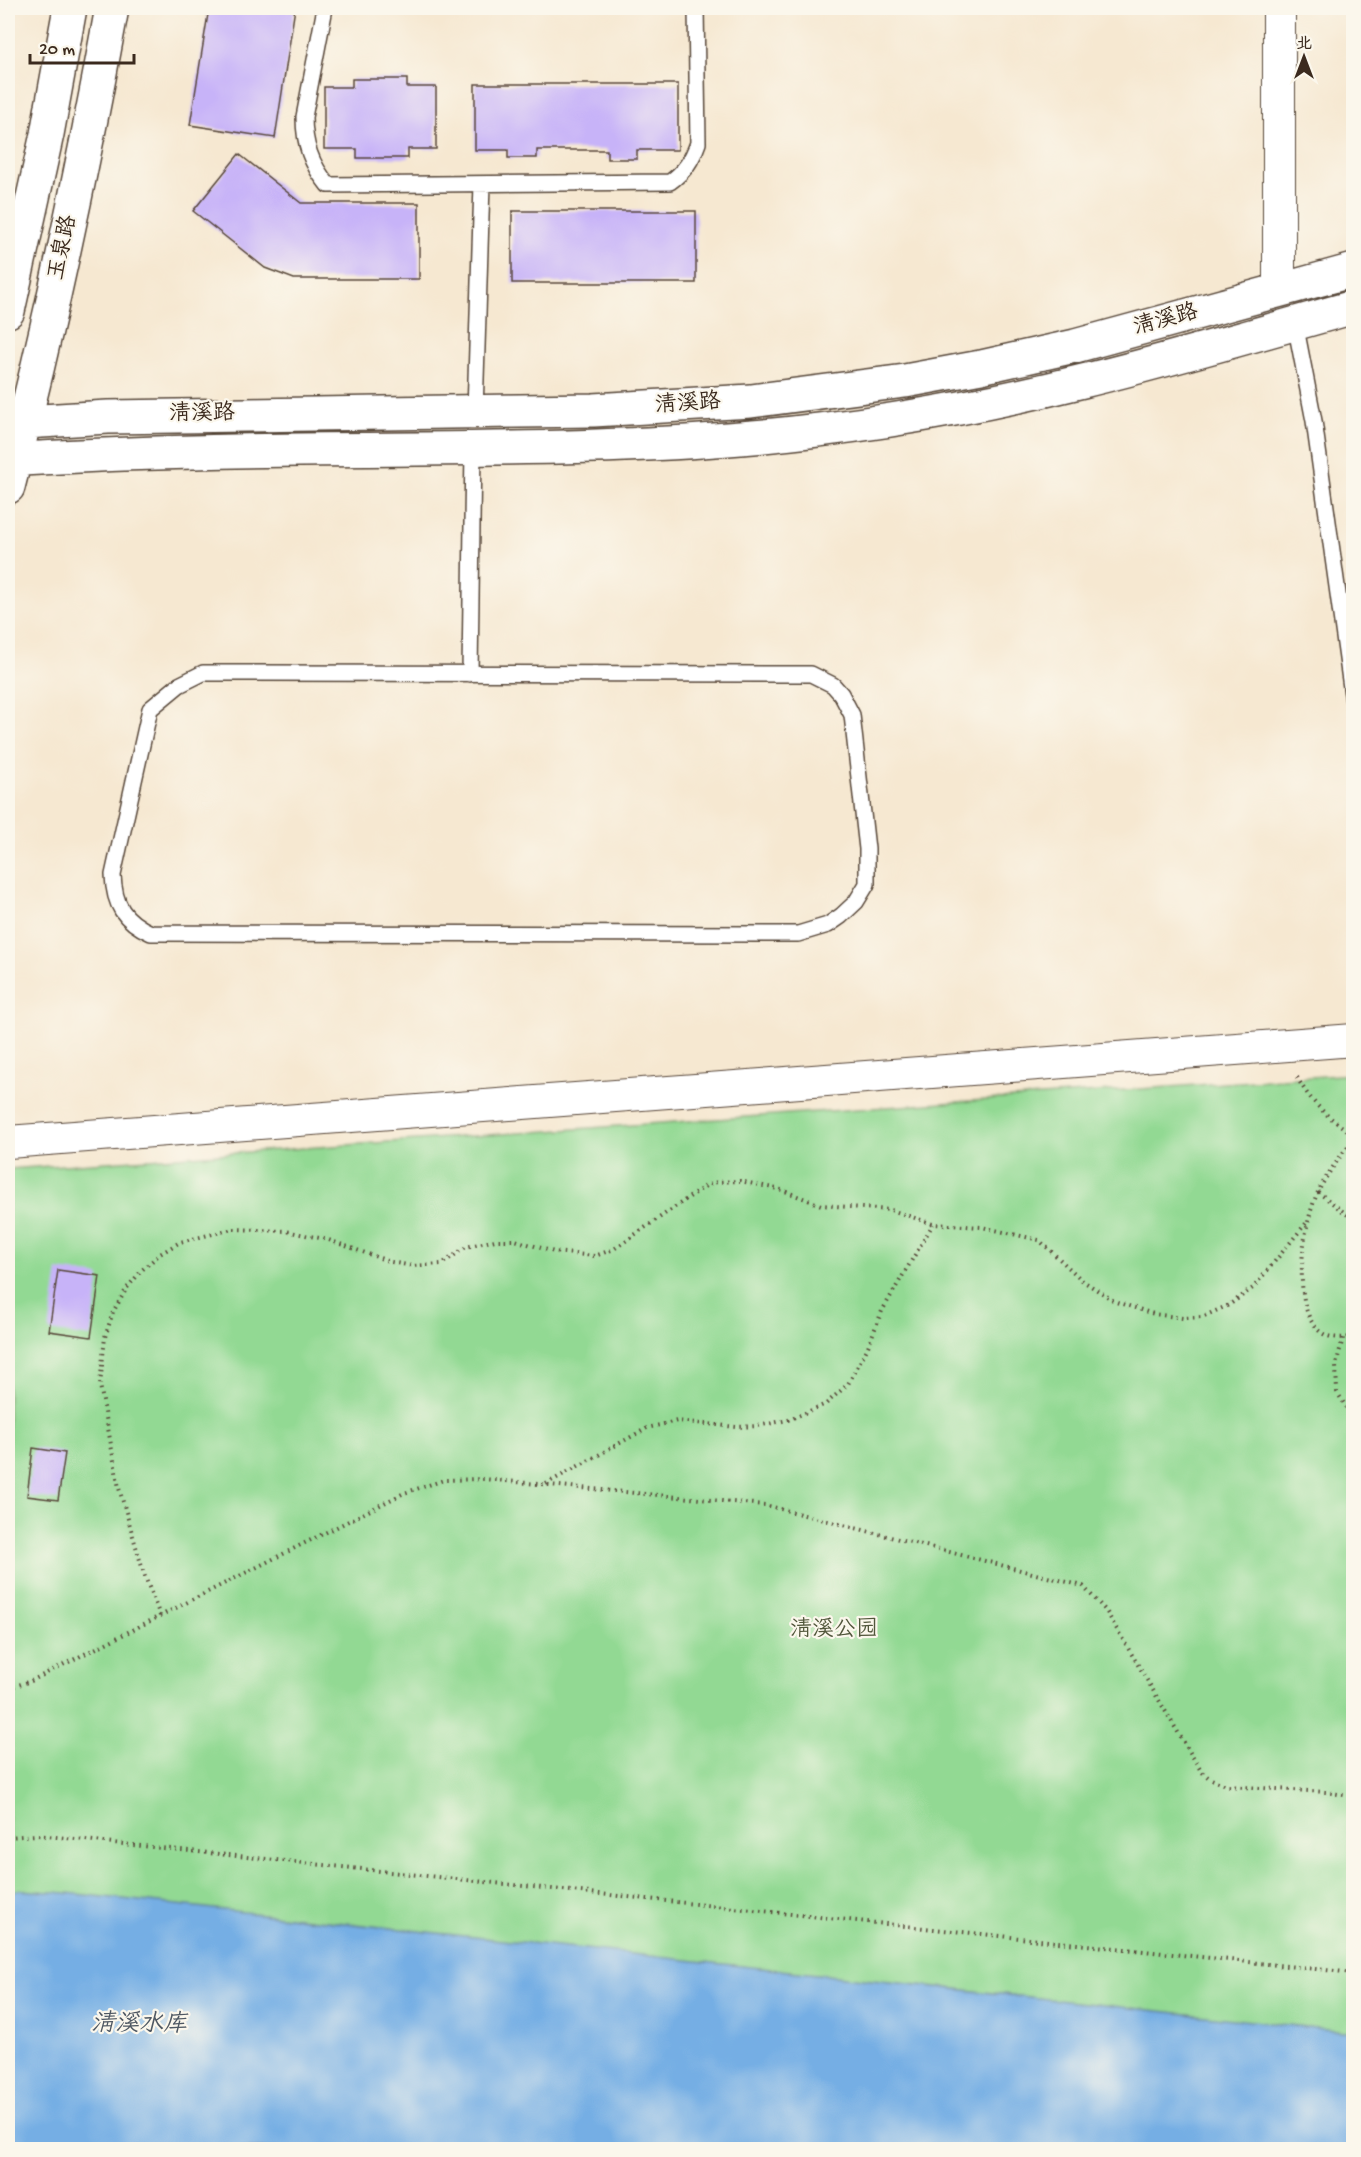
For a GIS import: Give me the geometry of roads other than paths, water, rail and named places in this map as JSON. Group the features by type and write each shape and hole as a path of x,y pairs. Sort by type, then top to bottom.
{"street":[{"name":"玉泉路","path":"8,311 47,134 70,8"},
{"name":"玉泉路","path":"10,468 16,423 87,142 112,8"},
{"path":"1279,8 1279,290"},
{"name":"清溪路","path":"16,423 132,417 672,407 751,401 905,381 1075,346 1353,270"},
{"name":"清溪路","path":"10,468 110,454 674,443 832,428 911,417 1084,381 1353,307"},
{"path":"8,1142 1353,1040"}],"lane":[{"path":"326,8 304,117 304,135 308,153 316,170 328,185 670,182 684,172 698,143 696,8"},
{"path":"475,412 483,184"},
{"path":"1295,323 1314,421 1351,668 1353,709"},
{"path":"470,674 473,448"},
{"path":"203,673 470,674 811,675 832,685 848,704 852,716 867,849 867,884 856,902 841,916 828,925 798,934 151,933 138,928 127,918 119,906 114,891 113,875 150,708 179,686 203,673"}],"water":[{"name":"清溪水库","path":"19,1890 67,1893 1353,2032 1353,2149 8,2149 8,1893"}],"park label":[{"name":"清溪公园","path":"834,1631"}]}
